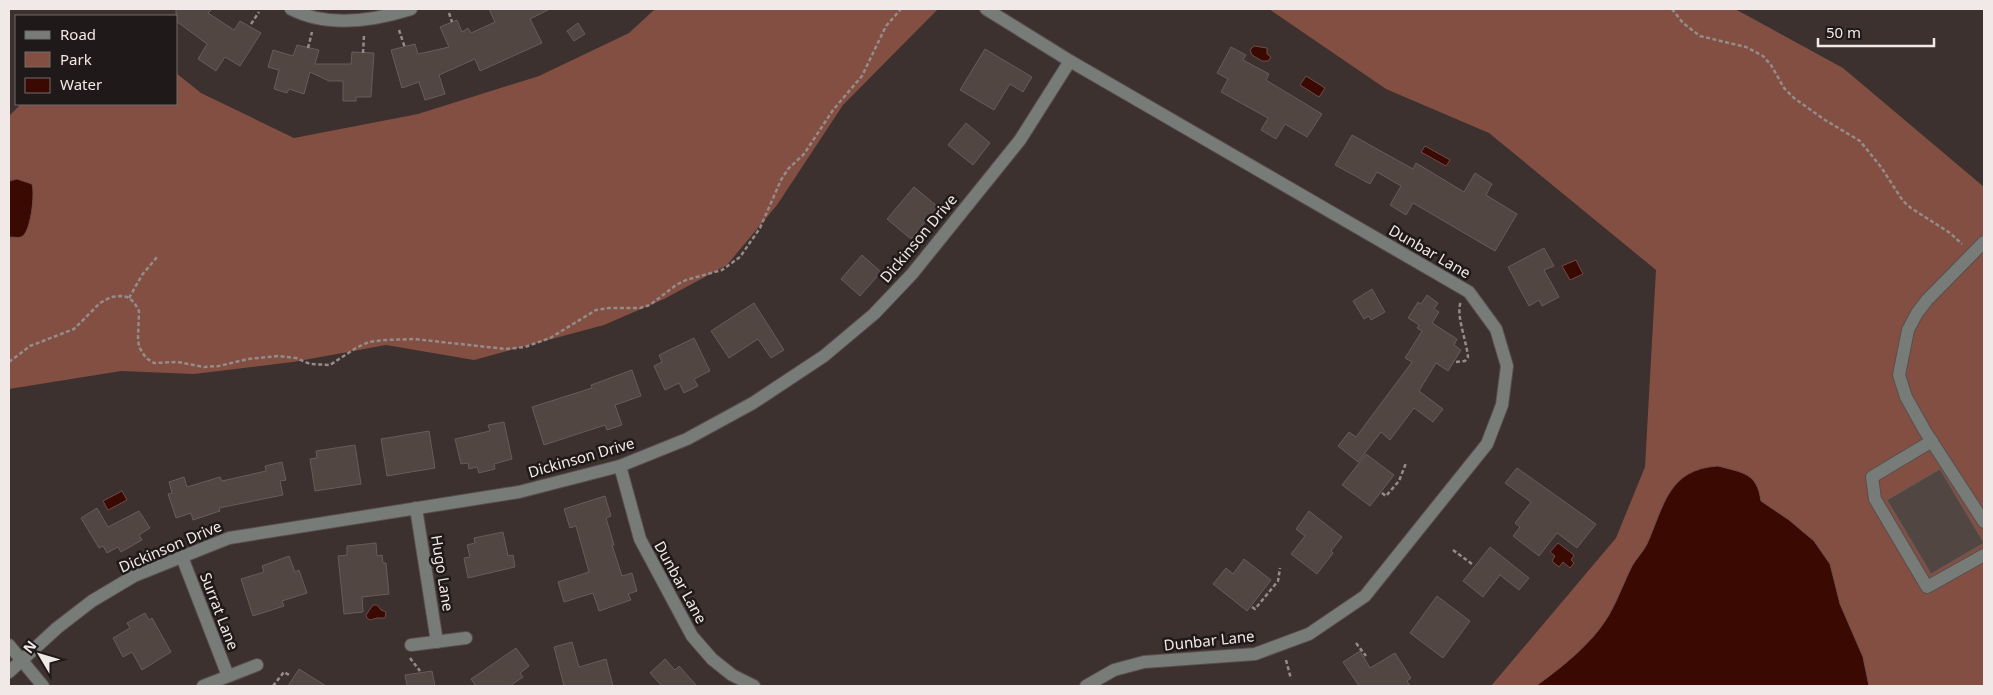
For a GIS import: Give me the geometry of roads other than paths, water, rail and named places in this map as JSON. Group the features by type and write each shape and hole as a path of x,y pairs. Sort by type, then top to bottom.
{"street":[{"path":"291,9 325,19 354,21 411,9"},
{"name":"Dunbar Lane","path":"986,9 1070,61 1469,292 1496,329 1507,366 1502,405 1487,444 1365,596 1309,634 1254,654 1144,662 1114,670 1086,686"},
{"name":"Dickinson Drive","path":"9,672 57,628 92,601 134,576 229,538 519,492 620,466 687,439 753,403 824,356 874,314 912,274 1020,140 1070,61"},
{"path":"1984,242 1927,300 1917,313 1908,330 1899,375 1906,396 1932,441 1984,522"},
{"path":"1932,441 1872,477 1875,499 1927,587 1984,555"},
{"name":"Dunbar Lane","path":"620,466 640,539 692,636 712,659 732,675 754,686"},
{"name":"Hugo Lane","path":"416,508 437,642"},
{"name":"Surrat Lane","path":"182,557 228,676"},
{"path":"411,645 466,638"},
{"path":"9,644 43,686"},
{"path":"203,686 257,665"}],"water":[{"path":"1254,46 1267,48 1267,54 1271,57 1268,61 1262,61 1252,55 1250,50"},
{"path":"1306,76 1325,88 1319,97 1300,85"},
{"path":"1425,146 1450,160 1446,166 1421,152"},
{"path":"17,179 32,184 33,196 30,221 21,237 9,237 9,181"},
{"path":"1576,260 1583,274 1570,280 1562,266"},
{"path":"1718,466 1742,473 1752,479 1759,492 1761,501 1789,520 1814,541 1830,564 1840,604 1863,657 1869,686 1536,686 1576,654 1602,626 1632,566 1644,550 1664,503 1678,482 1688,474"},
{"path":"122,491 127,500 108,510 103,501"},
{"path":"1558,543 1574,555 1571,560 1574,563 1570,568 1563,562 1559,567 1552,561 1555,556 1550,552"},
{"path":"373,605 377,605 386,612 385,618 370,620 367,618 366,615"}]}
